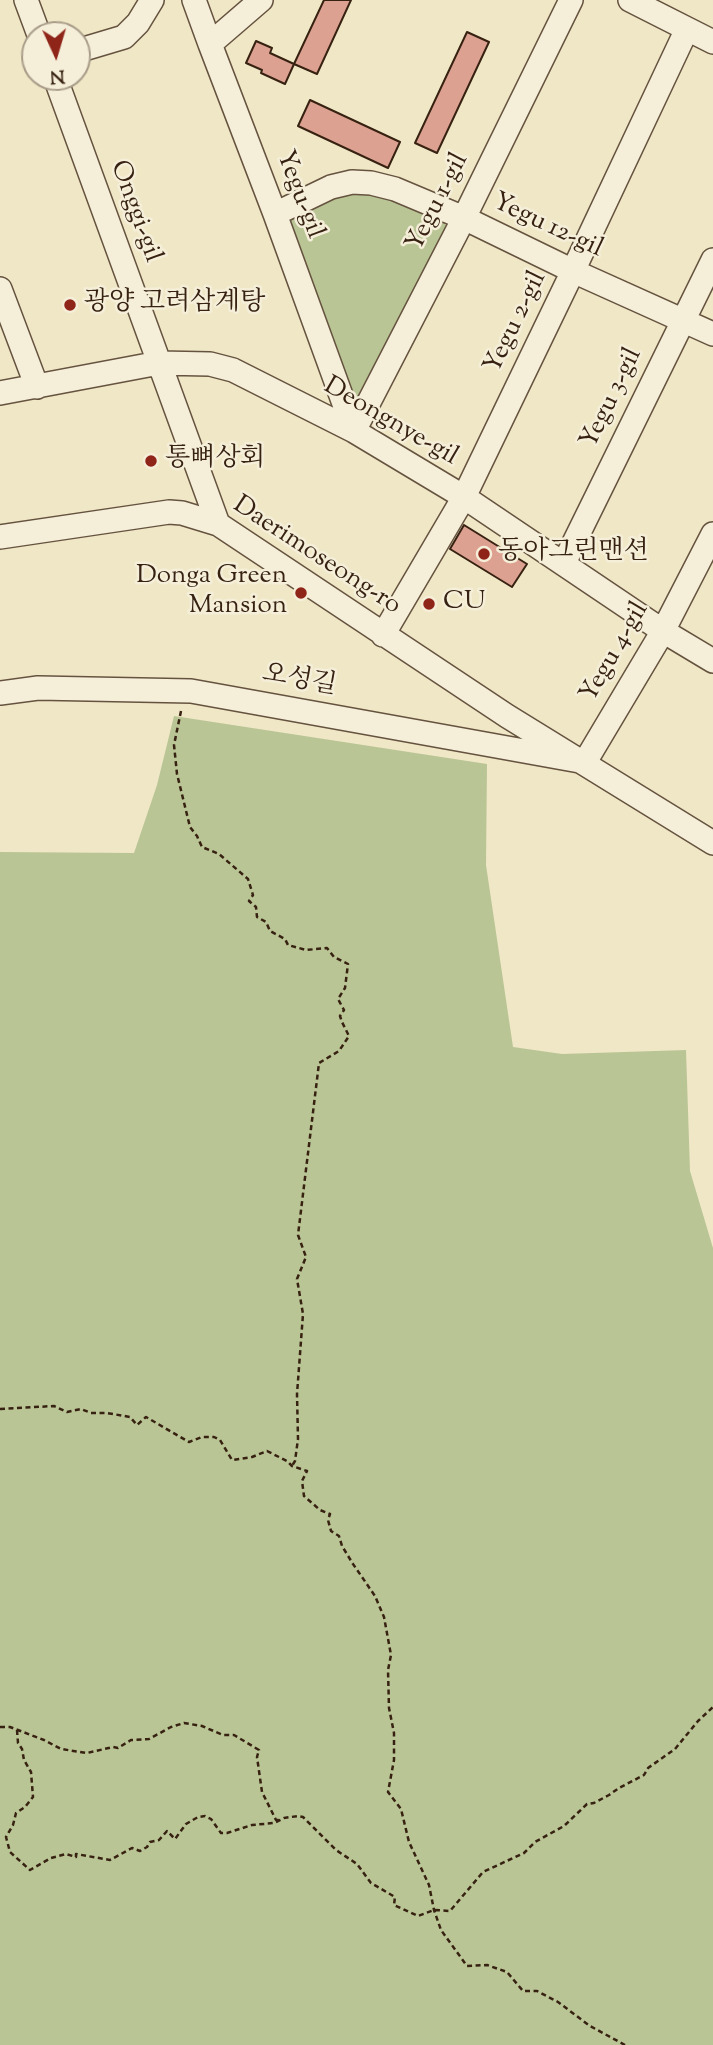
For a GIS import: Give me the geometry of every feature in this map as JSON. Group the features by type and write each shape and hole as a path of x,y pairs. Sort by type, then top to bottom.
{"street":[{"path":"26,0 34,21"},
{"path":"91,47 124,37 138,23 152,0"},
{"name":"Yegu-gil","path":"194,0 354,431"},
{"path":"210,44 261,0"},
{"name":"Yegu 1-gil","path":"354,431 464,218 571,0"},
{"path":"630,0 713,42"},
{"name":"Yegu 2-gil","path":"383,635 464,497 687,29"},
{"name":"Onggi-gil","path":"59,91 218,524"},
{"name":"Yegu 12-gil","path":"275,214 331,187 352,182 395,189 464,218 713,334"},
{"name":"Yegu 3-gil","path":"564,563 713,260"},
{"path":"0,289 37,387"},
{"name":"Deongnye-gil","path":"0,393 159,363 210,365 233,370 354,431 464,497 663,631 713,661"},
{"name":"Daerimoseong-ro","path":"0,537 169,512 182,513 218,524 507,716 713,843"},
{"name":"Yegu 4-gil","path":"585,762 663,631 713,534"},
{"name":"오성길","path":"0,693 38,688 191,691 585,762"}],"path":[{"path":"183,707 174,745 177,774 190,827 202,847 219,854 248,878 253,895 249,901 256,907 257,917 266,922 271,931 285,939 288,945 306,950 327,948 334,957 348,964 345,988 338,999 344,1010 340,1016 349,1036 339,1051 319,1063 299,1222 298,1235 306,1257 297,1279 303,1314 298,1440 292,1466"},
{"path":"0,1409 54,1406 67,1412 80,1409 91,1413 130,1417 137,1425 146,1417 189,1441 214,1437 220,1440 232,1460 267,1451 292,1466 307,1471 302,1481 304,1496 320,1510 330,1514 328,1520 331,1531 339,1536 342,1546 375,1596 384,1617 391,1655 388,1670 389,1708 394,1734 394,1760 388,1792 401,1809 408,1842 429,1885 441,1930 467,1966 487,1965 507,1972 523,1991 537,1991 558,2002 625,2045"},
{"path":"16,1730 24,1760 31,1772 33,1797 16,1813 6,1837 10,1852 30,1870 51,1858 66,1854 110,1860 132,1848 140,1851 150,1842 159,1840 167,1831 175,1839 186,1824 198,1817 211,1819 221,1833 227,1833 298,1816 303,1817 336,1850 357,1864 371,1882 395,1897 394,1905 418,1916 434,1910 450,1911 483,1872 523,1853 535,1842 564,1826 587,1804 594,1803 644,1775 648,1768 676,1749 713,1707"},
{"path":"0,1727 10,1727 61,1749 87,1753 118,1748 131,1740 149,1739 184,1723 202,1726 223,1735 234,1735 259,1750 257,1757 262,1792 276,1820 281,1820"}],"green space":[{"path":"368,189 443,219 448,231 364,401 351,399 280,216 320,196"},
{"path":"174,716 487,764 486,865 513,1047 562,1054 686,1050 690,1171 713,1248 713,2045 0,2045 0,852 134,853 157,785"}],"building":[{"path":"324,0 351,0 317,74 294,64"},
{"path":"467,32 489,42 437,153 415,143"},
{"path":"256,41 272,48 270,53 294,64 285,84 246,63"},
{"path":"310,100 400,142 388,168 298,126"},
{"name":"동아그린맨션","path":"464,525 527,564 512,587 450,549"}],"place":[{"name":"광양 고려삼계탕","path":"70,305"},
{"name":"통뼈상회","path":"151,461"},
{"name":"동아그린맨션","path":"484,554"},
{"name":"Donga Green Mansion","path":"301,593"},
{"name":"CU","path":"429,604"}]}
